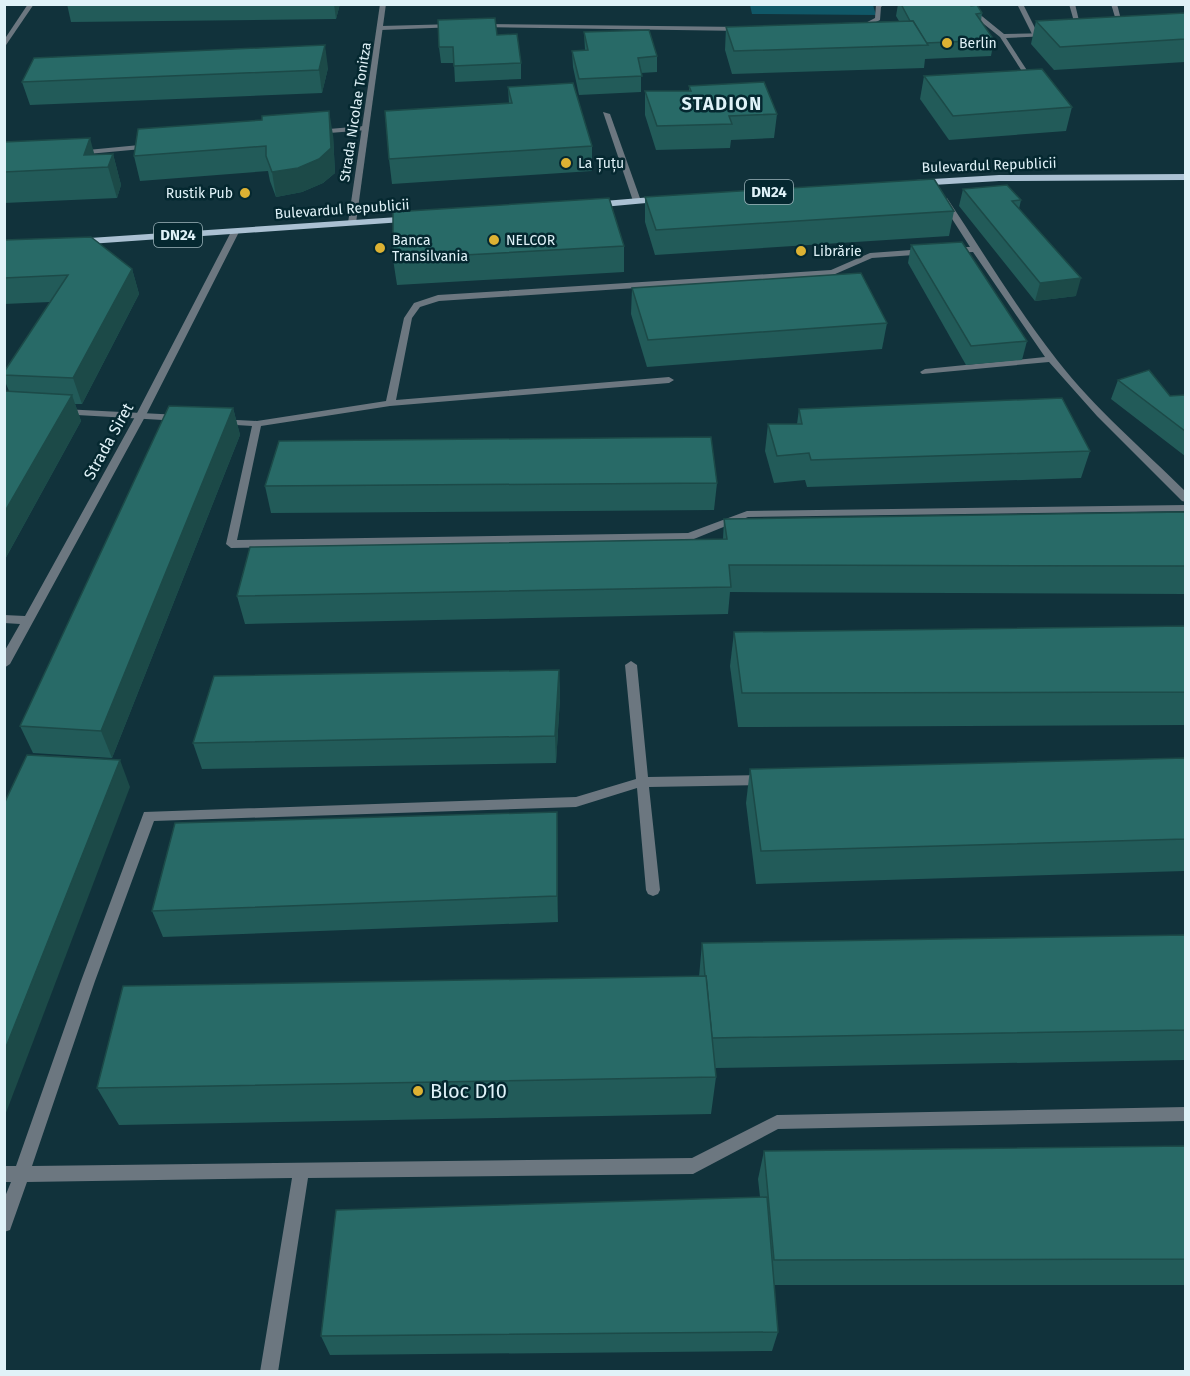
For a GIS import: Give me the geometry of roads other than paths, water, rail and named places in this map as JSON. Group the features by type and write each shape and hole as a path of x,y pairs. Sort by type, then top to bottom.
{"main road":[{"name":"Bulevardul Republicii","path":"899,184 999,178 1185,177"},
{"path":"576,206 671,199"},
{"name":"Bulevardul Republicii","path":"64,242 429,217"}],"street":[{"path":"4,46 31,4"},
{"name":"Strada Nicolae Tonitza","path":"352,223 383,4"},
{"path":"845,30 856,30 878,19 878,6 881,4"},
{"path":"962,4 1002,36 1029,78"},
{"path":"1072,4 1080,32"},
{"path":"1114,4 1122,30"},
{"path":"1021,6 1035,34"},
{"path":"381,28 464,26"},
{"path":"476,26 754,30"},
{"path":"1112,31 1132,30"},
{"path":"1069,33 1091,32"},
{"path":"1002,36 1058,33"},
{"path":"606,114 637,201"},
{"path":"307,133 364,128"},
{"path":"63,154 157,146"},
{"path":"933,182 1013,307 1052,359 1092,405 1185,499"},
{"name":"Strada Siret","path":"4,664 141,415 235,232"},
{"path":"390,403 408,318 417,305 438,298 833,272 870,256 976,249"},
{"path":"925,372 1052,359"},
{"path":"211,420 257,424 390,403 669,380"},
{"path":"50,412 188,418"},
{"path":"257,424 231,544 689,537 747,514 1185,508"},
{"path":"4,619 27,620"},
{"path":"631,665 653,890"},
{"path":"4,1224 13,1175 149,816 576,802 641,782 783,780"},
{"path":"13,1175 693,1166 777,1122 1185,1114"},
{"path":"268,1371 301,1171"}],"place":[{"name":"Berlin","path":"947,43"},
{"name":"La Țuțu","path":"566,163"},
{"name":"Rustik Pub","path":"245,193"},
{"name":"NELCOR","path":"494,240"},
{"name":"Banca Transilvania","path":"380,248"},
{"name":"Librărie","path":"801,251"},
{"name":"Bloc D10","path":"418,1091"}],"district":[{"name":"STADION","path":"722,104"}]}
